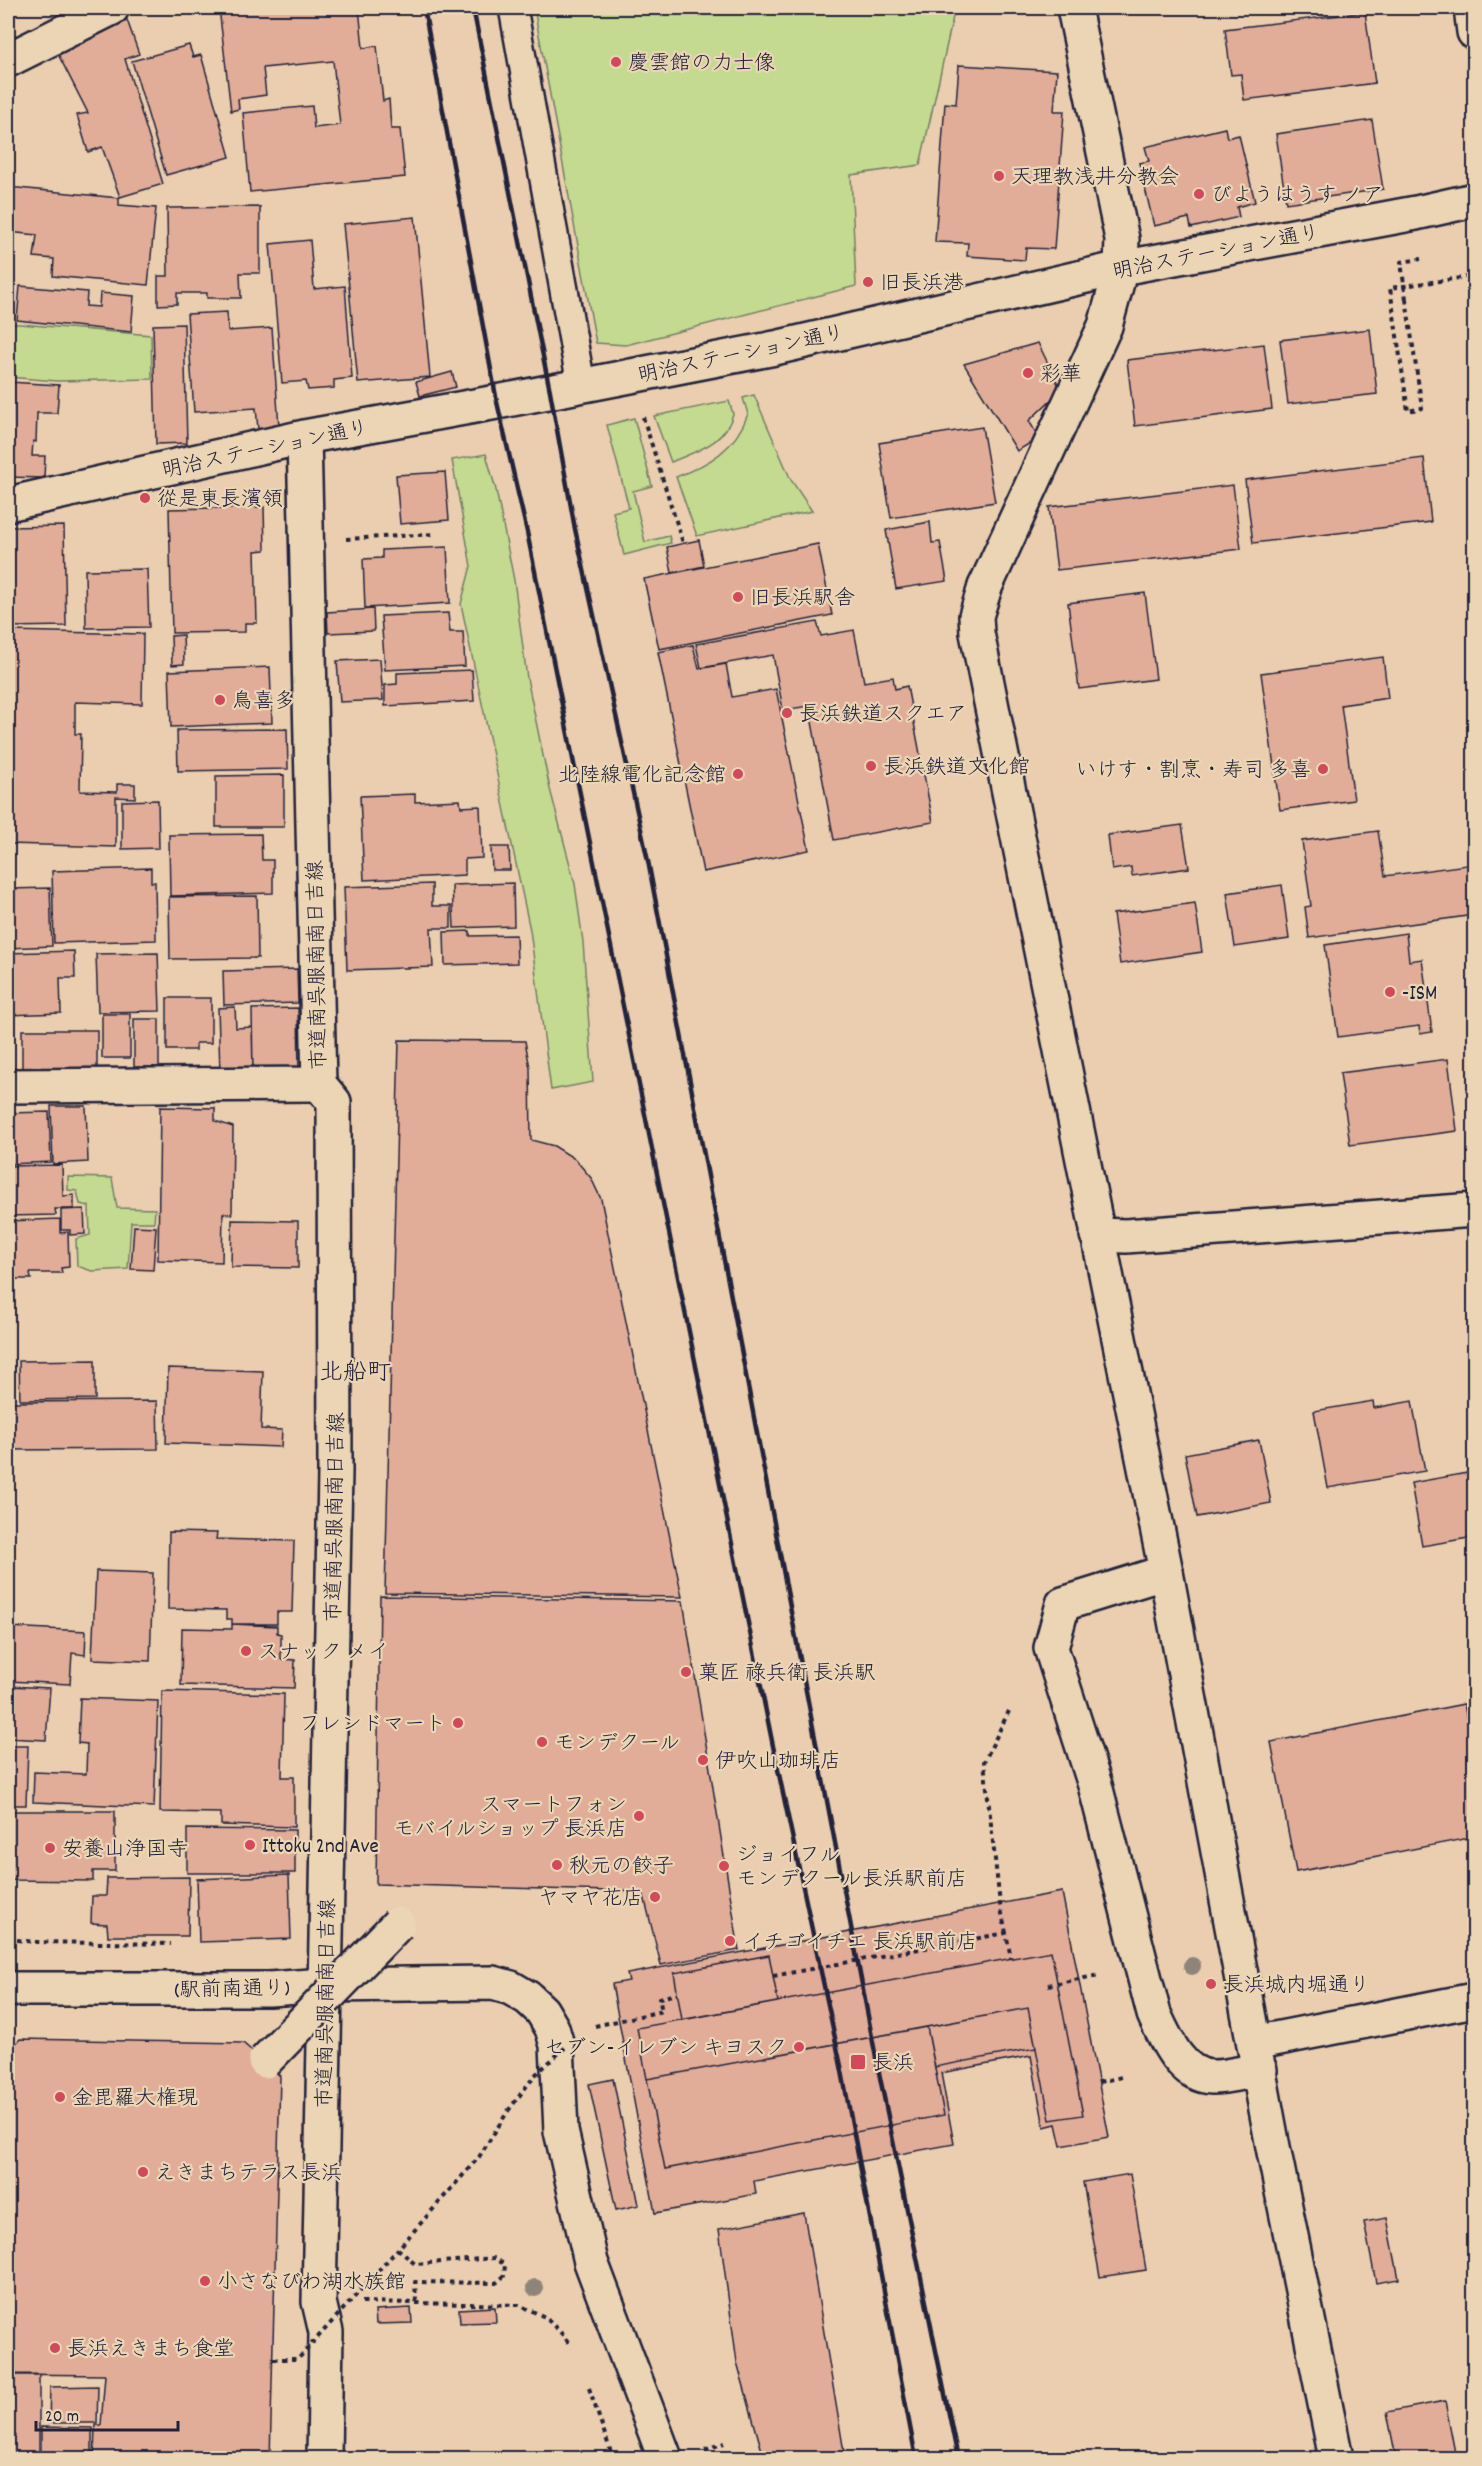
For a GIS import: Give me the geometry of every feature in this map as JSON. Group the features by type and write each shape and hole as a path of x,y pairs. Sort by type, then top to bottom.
{"street":[{"path":"8,60 112,8"},
{"path":"1074,8 1122,239 1121,268 1105,326 985,587 976,616 977,633 1166,1572 1257,2056 1336,2458"},
{"path":"1471,8 1474,32"},
{"name":"明治ステーション通り","path":"8,504 304,437 775,348 1121,268 1474,200"},
{"name":"市道南呉服南南日吉線","path":"304,437 319,1084 334,1102 336,1472 319,2302 326,2332 324,2458"},
{"path":"8,1086 319,1084"},
{"path":"1097,1235 1138,1235 1474,1210"},
{"path":"1166,1572 1063,1604 1051,1648 1095,1785 1154,2014 1168,2044 1181,2061 1198,2074 1212,2077 1257,2056 1474,2000"},
{"path":"265,2061 398,1924"},
{"name":"(駅前南通り)","path":"8,1989 269,1989 325,1985 493,1983 511,1988 528,1998 542,2011 552,2028 557,2045 561,2131 591,2262 665,2458"}],"lane":[{"path":"513,8 581,384"}],"path":[{"path":"1421,259 1401,262 1406,299 1422,408 1408,411 1390,288 1474,276"},
{"path":"642,413 683,543"},
{"path":"306,541 434,534"},
{"path":"1009,1711 984,1762 1000,1904 1011,1958"},
{"path":"773,1976 1006,1933"},
{"path":"1048,1985 1104,1974"},
{"path":"618,2020 662,2012 660,1998 678,1994"},
{"path":"273,2359 298,2359 479,2157 528,2084 550,2059 568,2045"},
{"path":"1099,2082 1122,2077"},
{"path":"398,2249 415,2264 489,2258 501,2260 506,2270 501,2281 490,2283 416,2282 416,2302"},
{"path":"319,2302 519,2305 545,2317 565,2337 570,2346"},
{"path":"289,2358 289,2369"},
{"path":"590,2388 613,2458"},
{"path":"699,2453 724,2443"}],"green space":[{"path":"534,8 955,8 920,165 851,175 856,286 626,345 596,343"},
{"path":"8,323 151,335 152,379 57,381 8,377"},
{"path":"754,395 791,480 812,511 697,536 676,477 710,461 728,446 743,427 748,414 743,398"},
{"path":"729,401 733,414 723,433 708,445 671,462 654,416"},
{"path":"634,418 652,486 633,491 645,542 669,536 671,543 624,555 613,512 629,508 607,425"},
{"path":"486,454 496,490 514,580 527,678 550,789 575,884 583,942 593,1082 551,1090 530,930 461,604 471,566 452,460"},
{"path":"68,1177 112,1178 117,1208 155,1209 154,1222 131,1222 128,1269 92,1271 77,1266 76,1239 90,1235 89,1206 80,1204 77,1191 68,1190"}],"building":[{"path":"219,8 359,8 363,48 377,46 383,101 389,99 391,129 400,129 405,177 250,192 243,113 312,106 314,128 340,125 333,61 263,68 266,95 238,99 239,109 231,111"},
{"path":"1365,12 1375,83 1244,100 1241,74 1231,75 1225,29"},
{"path":"126,17 139,54 125,59 163,184 120,197 102,147 88,152 77,115 88,113 57,52"},
{"path":"189,45 193,57 201,55 230,157 166,175 132,61"},
{"name":"天理教浅井分教会","path":"959,65 1057,71 1054,111 1064,111 1054,249 1026,248 1025,260 967,256 968,243 935,242 945,103 956,104"},
{"path":"1372,120 1383,189 1286,203 1276,134"},
{"path":"1225,128 1227,138 1239,135 1255,202 1237,207 1239,217 1191,228 1189,218 1154,226 1139,163 1149,161 1145,147"},
{"path":"8,187 119,198 119,205 156,208 148,285 53,276 54,259 34,257 37,235 8,232"},
{"path":"260,207 260,273 240,273 241,298 207,298 207,293 177,293 177,304 158,305 158,276 168,276 167,208"},
{"path":"415,217 430,377 358,383 343,224"},
{"path":"310,240 314,289 345,286 352,378 334,380 334,388 308,390 306,381 282,383 270,244"},
{"path":"20,286 87,292 86,306 99,307 100,293 134,296 131,332 17,320"},
{"path":"227,312 228,331 272,328 279,427 258,429 256,408 194,412 187,314"},
{"path":"184,324 187,443 156,444 153,325"},
{"path":"1370,329 1377,394 1288,404 1280,340"},
{"path":"1038,343 1061,390 1029,421 1039,438 1017,451 964,364"},
{"path":"1264,344 1272,409 1135,426 1127,360"},
{"path":"452,372 456,387 420,396 416,382"},
{"path":"8,382 59,385 57,413 37,413 36,442 33,441 32,456 45,456 44,478 8,477"},
{"path":"982,427 995,502 891,518 879,443"},
{"path":"1424,458 1431,522 1253,543 1245,480"},
{"path":"445,472 449,520 400,524 396,475"},
{"path":"1233,485 1241,549 1057,570 1049,507"},
{"path":"264,507 265,550 255,551 257,623 245,623 245,632 172,633 169,509"},
{"path":"930,522 932,543 940,542 947,581 896,589 886,530"},
{"path":"64,526 66,626 8,627 8,527"},
{"path":"699,540 704,566 672,573 667,547"},
{"name":"旧長浜駅舎","path":"818,544 832,615 659,649 644,579"},
{"path":"447,547 450,603 365,608 363,559 382,558 382,550"},
{"path":"147,569 149,627 86,628 85,570"},
{"path":"1145,593 1156,679 1079,689 1068,603"},
{"path":"373,609 374,631 328,633 327,612"},
{"path":"448,613 450,632 463,632 465,666 385,670 381,616"},
{"name":"長浜鉄道文化館","path":"817,622 821,636 854,630 864,682 893,677 895,689 907,686 933,822 834,840 809,706 783,710 773,655 701,668 696,644"},
{"path":"8,631 143,634 142,704 75,702 75,734 81,734 80,791 117,792 117,784 135,784 135,798 116,797 116,847 8,844"},
{"path":"183,635 184,664 172,665 171,636"},
{"name":"北陸線電化記念館","path":"693,645 699,669 726,664 732,697 776,689 809,850 703,872 658,652"},
{"path":"1383,657 1388,698 1341,705 1354,800 1280,810 1261,673"},
{"path":"380,659 383,700 340,702 337,661"},
{"path":"270,667 272,723 171,727 169,671"},
{"path":"472,670 474,701 385,706 385,685 397,684 397,673"},
{"path":"287,729 288,769 178,771 177,730"},
{"path":"284,775 284,827 216,827 216,776"},
{"path":"415,794 415,802 460,800 461,807 480,806 482,858 465,859 465,875 364,880 360,796"},
{"path":"158,800 159,848 122,849 122,801"},
{"path":"1182,825 1189,868 1132,876 1131,867 1112,870 1108,835"},
{"path":"1378,831 1385,876 1474,864 1474,915 1309,938 1305,907 1311,906 1302,841"},
{"path":"261,834 262,860 273,860 273,893 170,896 169,835"},
{"path":"491,847 509,847 510,870 492,870"},
{"path":"151,868 151,882 155,882 156,940 54,943 52,871"},
{"path":"513,883 514,926 454,928 452,885"},
{"path":"432,884 432,906 451,906 451,928 431,928 433,967 347,970 344,887"},
{"path":"1282,885 1289,939 1235,947 1227,893"},
{"path":"50,888 52,946 8,948 8,889"},
{"path":"257,896 258,958 170,959 169,897"},
{"path":"1195,903 1202,952 1120,964 1113,914"},
{"path":"470,931 470,936 516,935 517,963 445,965 444,932"},
{"path":"1406,933 1409,961 1422,959 1432,1032 1420,1034 1419,1026 1338,1037 1325,945"},
{"path":"74,951 75,978 60,978 61,1013 8,1015 8,953"},
{"path":"158,953 160,1011 98,1012 96,954"},
{"path":"297,969 298,1003 224,1005 223,971"},
{"path":"167,998 211,998 211,1043 196,1043 196,1050 167,1050"},
{"path":"235,1007 236,1028 252,1027 253,1070 220,1071 218,1008"},
{"path":"298,1008 299,1073 253,1074 252,1009"},
{"path":"102,1014 130,1014 130,1058 102,1058"},
{"path":"134,1019 159,1019 159,1072 134,1073"},
{"path":"22,1030 97,1030 97,1070 22,1071"},
{"path":"399,1040 525,1041 530,1068 531,1140 554,1146 575,1159 591,1178 601,1199 682,1597 385,1593"},
{"path":"1448,1059 1457,1131 1350,1145 1340,1073"},
{"path":"51,1106 86,1106 88,1162 53,1164"},
{"path":"160,1107 215,1108 215,1121 233,1127 232,1214 223,1213 222,1262 158,1260"},
{"path":"49,1112 51,1162 8,1164 8,1113"},
{"path":"62,1165 63,1196 74,1195 74,1209 55,1209 56,1215 8,1216 8,1166"},
{"path":"84,1209 85,1234 70,1235 70,1230 61,1230 61,1210"},
{"path":"60,1219 60,1233 68,1232 69,1267 61,1268 62,1273 30,1273 31,1279 8,1279 8,1221"},
{"path":"232,1220 298,1221 298,1268 231,1267"},
{"path":"134,1226 156,1227 153,1270 131,1269"},
{"path":"95,1360 95,1399 20,1400 19,1361"},
{"path":"168,1368 263,1371 261,1429 282,1430 281,1447 166,1443"},
{"path":"157,1401 158,1449 8,1450 8,1402"},
{"path":"1373,1401 1374,1408 1412,1401 1425,1471 1328,1488 1314,1411"},
{"path":"1259,1440 1271,1503 1197,1517 1185,1454"},
{"path":"1473,1472 1474,1537 1422,1546 1411,1483"},
{"path":"169,1532 217,1533 216,1539 294,1541 292,1612 277,1612 277,1624 232,1624 232,1619 226,1619 226,1610 168,1609"},
{"path":"96,1571 153,1573 150,1661 92,1659"},
{"name":"モンデクール","path":"380,1596 683,1601 739,1950 661,1965 643,1892 376,1884"},
{"path":"232,1624 277,1626 277,1633 281,1634 281,1659 295,1660 294,1688 181,1685 182,1628 232,1629"},
{"path":"8,1627 86,1631 85,1655 72,1653 70,1684 8,1681"},
{"path":"1474,1671 1474,1696 1471,1696 1466,1673"},
{"path":"8,1686 50,1688 46,1740 8,1738"},
{"path":"162,1691 284,1694 282,1777 294,1777 294,1827 221,1825 221,1813 160,1812"},
{"path":"80,1698 158,1701 154,1807 33,1802 34,1772 86,1774 87,1744 78,1743"},
{"path":"1464,1704 1474,1756 1474,1837 1296,1872 1271,1742"},
{"path":"8,1746 28,1746 26,1805 8,1805"},
{"path":"8,1811 115,1811 115,1871 93,1871 93,1881 8,1880"},
{"path":"187,1829 295,1830 295,1873 187,1873"},
{"path":"289,1875 291,1939 199,1942 197,1879"},
{"path":"189,1877 188,1936 108,1936 107,1924 91,1923 92,1896 106,1896 107,1878"},
{"path":"1062,1892 1109,2137 1061,2146 1056,2124 1044,2127 1031,2056 941,2073 954,2144 754,2181 756,2194 655,2213 612,1984 629,1981 627,1974"},
{"path":"1051,1951 1083,2115 1050,2120 1028,2008 647,2079 637,2028"},
{"path":"769,1955 778,2002 682,2020 674,1973"},
{"path":"1028,2008 1036,2048 935,2067 927,2027"},
{"path":"927,2027 944,2115 665,2169 647,2079"},
{"name":"えきまちテラス長浜","path":"20,2039 243,2043 280,2076 270,2458 94,2458 95,2425 101,2425 105,2375 8,2374 8,2052"},
{"path":"613,2079 639,2205 616,2210 589,2084"},
{"path":"1130,2174 1146,2270 1100,2277 1083,2182"},
{"path":"804,2213 845,2458 764,2458 737,2362 719,2229"},
{"path":"1387,2218 1399,2279 1376,2283 1364,2222"},
{"path":"495,2307 496,2322 460,2323 459,2309"},
{"path":"411,2308 412,2323 376,2324 375,2310"},
{"path":"8,2375 39,2375 39,2458 8,2458"},
{"path":"98,2386 97,2423 49,2423 50,2387"},
{"path":"1445,2401 1456,2458 1396,2458 1387,2412"},
{"path":"41,2427 92,2428 92,2458 41,2458"}],"railway":[{"path":"424,8 497,402 527,532 773,1746 841,2066 916,2458"},
{"path":"473,8 550,391 575,529 648,861 876,2058 958,2458"}],"place":[{"name":"慶雲館の力士像","path":"616,62"},
{"name":"天理教浅井分教会","path":"999,176"},
{"name":"びようはうす ノア","path":"1199,194"},
{"name":"旧長浜港","path":"868,282"},
{"name":"彩華","path":"1028,373"},
{"name":"從是東長濱領","path":"145,498"},
{"name":"旧長浜駅舎","path":"738,597"},
{"name":"鳥喜多","path":"220,700"},
{"name":"長浜鉄道スクエア","path":"787,713"},
{"name":"長浜鉄道文化館","path":"871,766"},
{"name":"いけす・割烹・寿司 多喜","path":"1323,769"},
{"name":"北陸線電化記念館","path":"738,774"},
{"name":"-ISM","path":"1390,992"},
{"name":"スナック メイ","path":"246,1651"},
{"name":"菓匠 祿兵衛 長浜駅","path":"686,1672"},
{"name":"フレンドマート","path":"458,1723"},
{"name":"モンデクール","path":"542,1742"},
{"name":"伊吹山珈琲店","path":"703,1760"},
{"name":"スマートフォン モバイルショップ 長浜店","path":"639,1816"},
{"name":"Ittoku 2nd Ave","path":"250,1845"},
{"name":"安養山浄国寺","path":"50,1848"},
{"name":"秋元の餃子","path":"557,1865"},
{"name":"ジョイフル モンデクール長浜駅前店","path":"724,1866"},
{"name":"ヤマヤ花店","path":"655,1897"},
{"name":"イチゴイチエ 長浜駅前店","path":"730,1941"},
{"name":"長浜城内堀通り","path":"1211,1984"},
{"name":"セブン-イレブン キヨスク","path":"799,2047"},
{"name":"長浜","path":"858,2062"},
{"name":"金毘羅大権現","path":"60,2097"},
{"name":"えきまちテラス長浜","path":"143,2172"},
{"name":"小さなびわ湖水族館","path":"205,2281"},
{"name":"長浜えきまち食堂","path":"55,2348"}],"district":[{"name":"北船町","path":"355,1371"}]}
